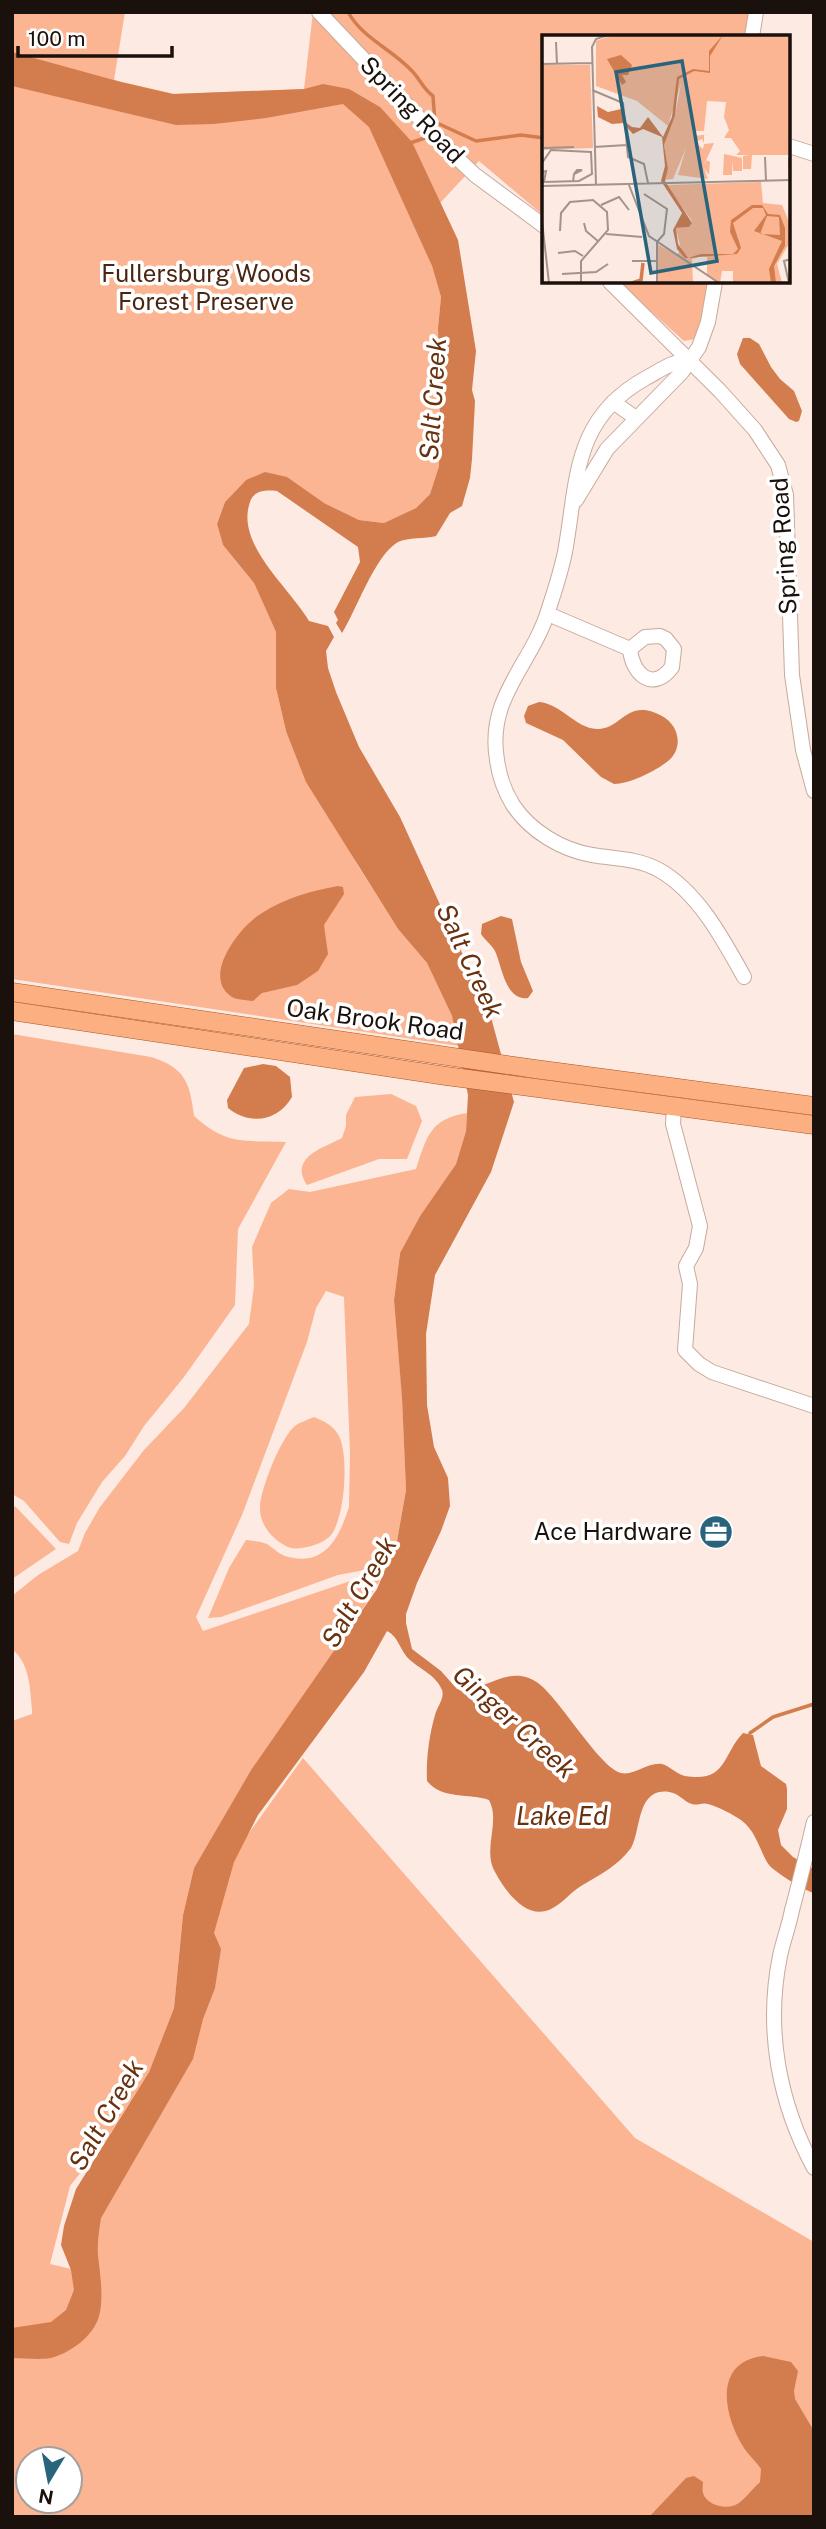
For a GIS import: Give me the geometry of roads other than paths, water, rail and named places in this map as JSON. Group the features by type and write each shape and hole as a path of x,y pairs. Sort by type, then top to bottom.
{"main road":[{"name":"Oak Brook Road","path":"12,992 534,1069 814,1106"},
{"name":"Oak Brook Road","path":"12,1011 446,1076 814,1125"}],"street":[{"name":"Spring Road","path":"319,12 456,157 475,175 542,225"},
{"path":"752,35 756,12"},
{"path":"791,147 811,153"},
{"name":"Spring Road","path":"612,284 755,429 774,456 781,473 787,514 792,675 803,750 814,791"},
{"path":"570,513 597,463 636,418 682,372 699,347 708,322 715,284"},
{"path":"689,360 670,363 625,391 613,402 587,440 578,462 565,554 548,614 506,691 497,718 495,742 498,766 514,806 545,836 565,847 593,856 632,860 649,865 671,878 685,890 704,914 744,977"},
{"path":"613,402 636,418"},
{"path":"548,614 630,649"},
{"path":"674,1107 673,1124 700,1226 696,1248 686,1266 690,1284 685,1350 712,1372 814,1406"},
{"path":"814,1822 779,1957 776,1999 777,2068 793,2123 814,2168"}],"water":[{"path":"12,52 173,94 304,89 323,84 349,89 380,107 412,142 458,240 476,351 472,390 475,401 472,459 462,506 450,513 436,536 402,540 390,549 374,571 342,633 334,612 360,562 358,547 277,491 254,495 247,518 250,534 266,564 309,621 328,626 334,637 326,651 336,692 359,747 400,817 492,1021 514,1102 491,1172 435,1275 426,1334 427,1405 434,1447 448,1478 450,1506 417,1583 406,1614 406,1623 412,1649 441,1671 457,1689 476,1688 516,1676 527,1677 538,1683 602,1759 621,1773 631,1773 651,1765 662,1764 685,1776 709,1775 722,1765 743,1733 753,1735 761,1766 786,1784 787,1809 778,1830 781,1845 793,1857 814,1869 814,1893 790,1881 769,1865 754,1836 741,1820 712,1805 696,1805 673,1793 658,1792 645,1803 631,1848 620,1860 551,1909 542,1912 525,1908 505,1887 492,1863 490,1854 493,1817 489,1800 448,1794 427,1781 430,1739 442,1690 432,1677 414,1664 387,1631 364,1672 258,1815 234,1862 214,1933 221,1949 215,1988 203,2019 193,2059 101,2218 98,2237 101,2286 99,2316 87,2337 73,2348 58,2356 42,2359 12,2358 12,2328 51,2322 66,2310 74,2290 71,2270 61,2245 64,2226 76,2189 149,2072 174,2008 183,1915 194,1868 251,1770 377,1589 397,1541 406,1490 394,1300 400,1253 420,1216 456,1164 466,1131 468,1095 452,1016 427,963 398,929 306,782 286,731 276,688 276,632 254,583 223,545 217,524 225,502 246,480 265,472 287,477 324,503 359,520 384,523 416,508 430,494 439,466 438,328 441,297 432,266 369,127 343,104 266,118 176,125 12,86"},
{"path":"743,338 750,338 759,344 771,367 794,391 802,411 799,421 789,419 740,364 737,354"},
{"path":"539,702 555,707 582,725 597,729 613,725 632,712 650,711 668,720 676,731 676,750 668,761 657,769 635,779 614,784 601,777 563,740 526,723 524,716 528,706"},
{"path":"343,887 344,894 324,925 328,954 318,971 297,985 262,993 253,1001 234,998 223,988 220,977 227,952 253,919 289,899"},
{"path":"501,916 512,919 521,962 533,991 528,998 514,994 509,988 495,951 481,934 482,924"},
{"path":"263,1064 276,1066 290,1077 292,1097 271,1116 254,1119 236,1114 228,1108 227,1100 244,1068"},
{"path":"763,2356 791,2362 798,2371 795,2399 814,2431 814,2517 649,2517 686,2478 694,2476 703,2482 705,2498 725,2507 739,2503 760,2482 761,2469 744,2448 731,2421 727,2392 729,2379 736,2368 747,2360"}],"waterway":[{"path":"348,12 362,30 412,71 433,96 435,123"},
{"path":"435,122 476,141 521,135 542,138"},
{"path":"410,143 428,137"},
{"path":"750,1733 773,1717 814,1704"}],"place":[{"name":"Ace Hardware","path":"716,1532"}],"park label":[{"name":"Fullersburg Woods Forest Preserve","path":"206,288"}],"water label":[{"name":"Salt Creek","path":"433,399"},
{"name":"Salt Creek","path":"470,961"},
{"name":"Salt Creek","path":"359,1592"},
{"name":"Ginger Creek","path":"514,1722"},
{"name":"Lake Ed","path":"562,1816"},
{"name":"Salt Creek","path":"106,2115"}]}
